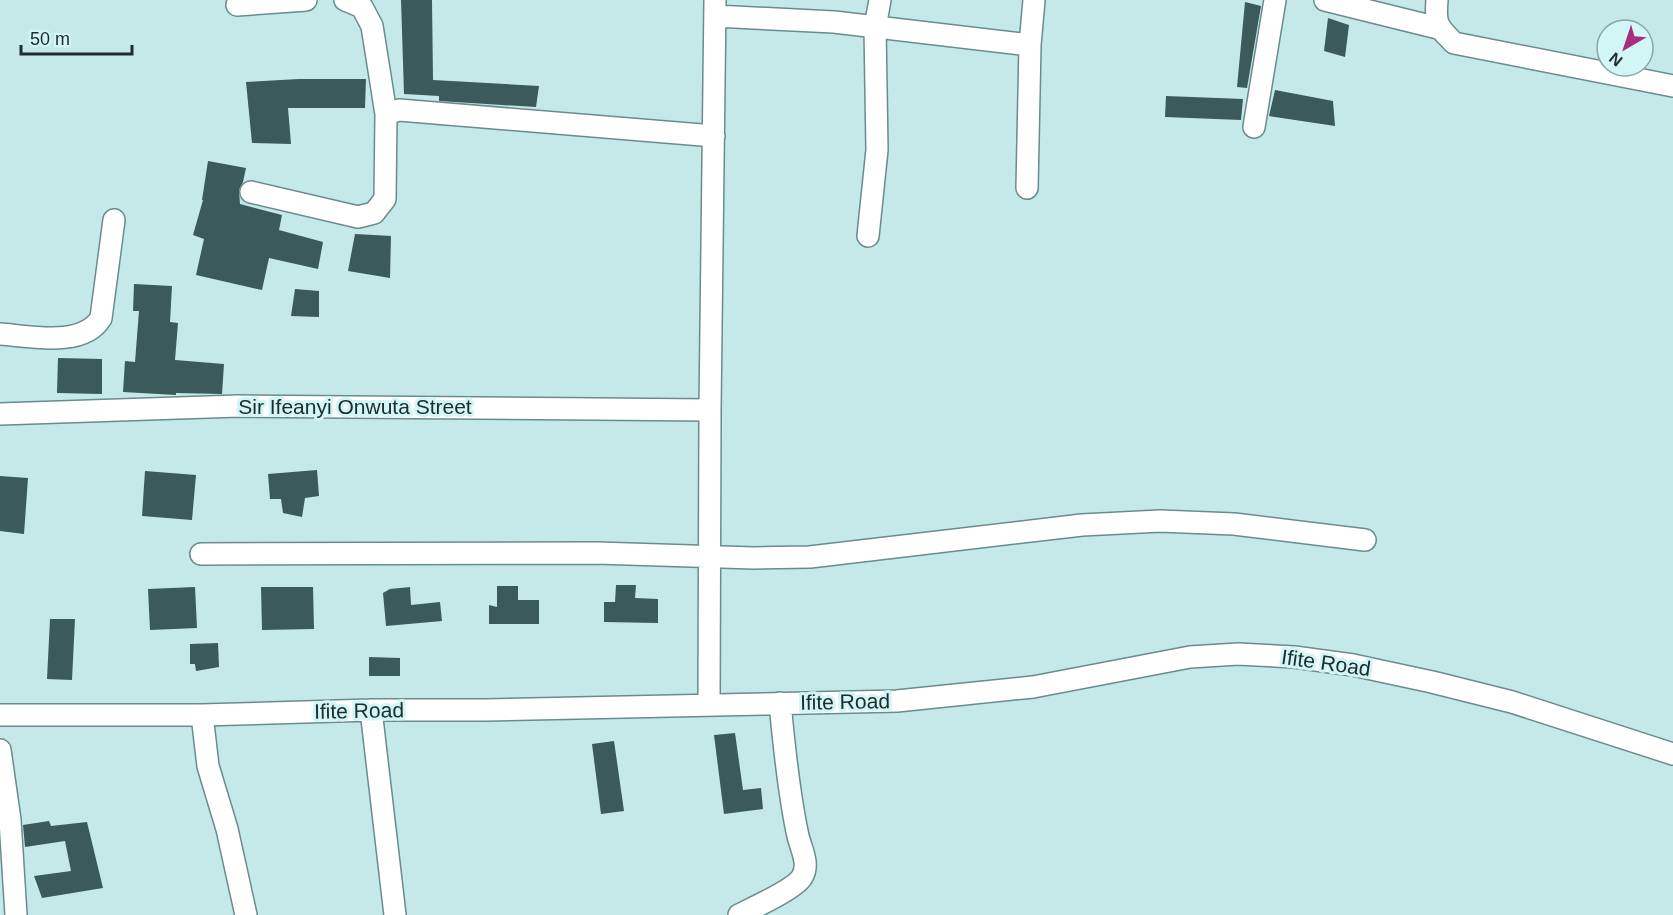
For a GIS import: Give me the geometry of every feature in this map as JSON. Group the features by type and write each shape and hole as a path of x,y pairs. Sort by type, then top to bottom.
{"street":[{"path":"237,5 306,0"},
{"path":"868,236 878,150 875,27 880,0"},
{"path":"1027,188 1030,45 1034,0"},
{"path":"1254,127 1275,0"},
{"path":"1325,0 1438,28 1454,43 1673,86"},
{"path":"1437,0 1438,28"},
{"path":"251,192 358,217 374,213 385,199 386,114 372,26 356,2"},
{"path":"709,704 715,8 1030,45"},
{"path":"386,114 399,110 714,136"},
{"path":"0,334 70,338 90,332 96,327 101,318 114,220"},
{"name":"Sir Ifeanyi Onwuta Street","path":"0,414 238,406 710,410"},
{"path":"201,554 597,553 754,558 810,557 1082,525 1161,521 1234,524 1365,540"},
{"name":"Ifite Road","path":"0,716 202,715 897,701 1033,687 1190,657 1238,654 1294,657 1353,665 1432,682 1512,702 1673,754"},
{"path":"739,915 794,885 802,877 805,868 805,857 795,819 780,703"},
{"path":"371,710 395,915"},
{"path":"202,715 208,766 227,829 246,915"},
{"path":"0,750 10,820 16,915"}],"building":[{"path":"401,0 432,0 433,80 539,86 536,107 439,101 439,96 404,94"},
{"path":"1245,2 1261,6 1247,88 1237,87"},
{"path":"1328,18 1349,25 1345,57 1324,51"},
{"path":"366,79 365,108 288,108 291,144 252,143 246,82"},
{"path":"1275,90 1333,101 1335,126 1269,116"},
{"path":"1166,96 1243,99 1241,120 1165,117"},
{"path":"208,161 246,168 239,190 240,204 282,215 279,230 323,242 318,269 269,258 262,290 196,275 204,239 193,235 203,200"},
{"path":"355,234 391,236 390,278 348,271"},
{"path":"134,284 172,286 170,322 178,323 175,360 224,364 222,394 176,393 176,395 123,392 125,361 135,362 139,311 133,311"},
{"path":"295,289 319,291 319,317 291,316"},
{"path":"58,358 102,359 102,394 57,393"},
{"path":"317,470 319,496 305,498 302,517 283,513 281,499 270,499 268,474"},
{"path":"145,471 196,475 192,520 142,516"},
{"path":"0,476 28,478 24,534 0,531"},
{"path":"616,585 636,585 635,598 658,599 658,623 604,622 604,602 615,602"},
{"path":"497,586 518,586 518,600 539,600 539,624 489,624 489,605 497,607"},
{"path":"195,587 197,628 150,630 148,589"},
{"path":"261,587 313,587 314,629 262,630"},
{"path":"410,587 411,605 440,602 442,621 386,626 383,593 390,589"},
{"path":"50,619 75,619 72,680 47,679"},
{"path":"218,643 219,667 196,671 195,664 190,664 190,644"},
{"path":"369,657 400,658 400,676 369,676"},
{"path":"735,733 743,790 761,788 763,809 724,814 714,735"},
{"path":"614,741 624,811 601,814 592,744"},
{"path":"49,821 51,826 87,822 103,888 42,898 34,876 71,871 65,841 25,847 23,825"}]}
